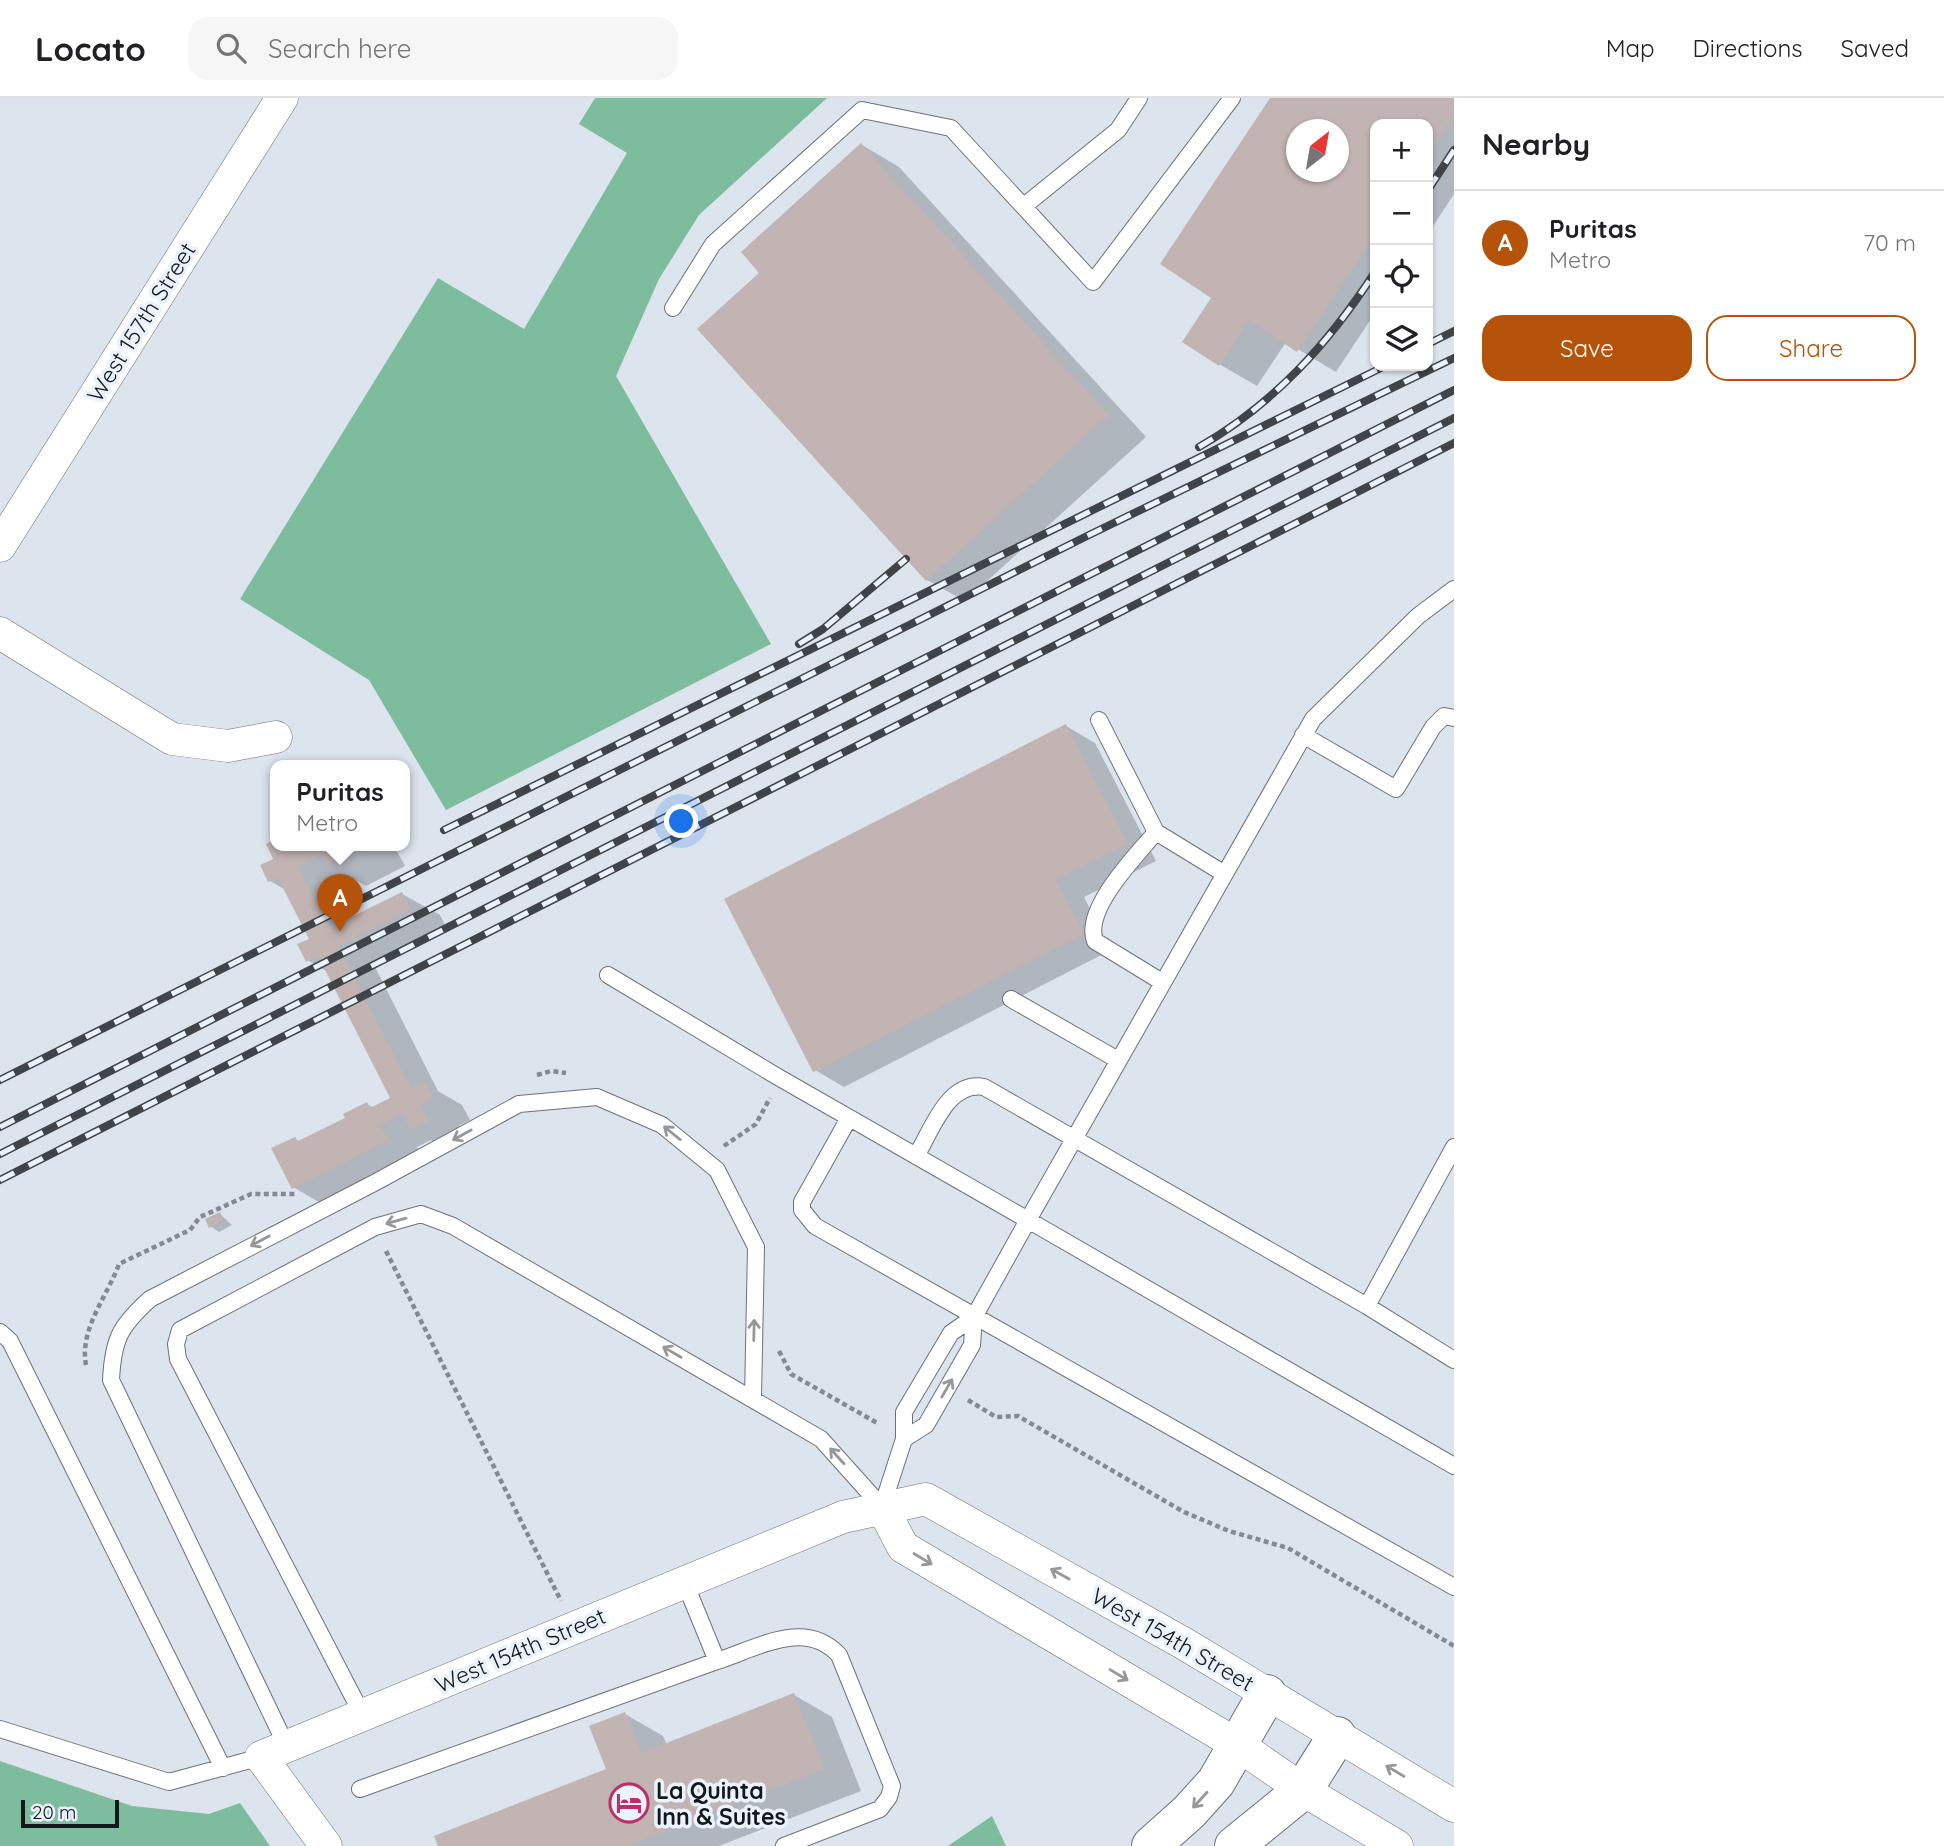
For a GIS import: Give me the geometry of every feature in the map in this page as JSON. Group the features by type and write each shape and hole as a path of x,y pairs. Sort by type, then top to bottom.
{"highway":[{"path":"1151,1846 1189,1812 1216,1782 1268,1694"},
{"path":"1234,1846 1303,1790 1337,1736"}],"street":[{"name":"West 157th Street","path":"0,546 282,98"},
{"path":"0,633 172,739 228,746 276,737"},
{"name":"West 154th Street","path":"274,1752 843,1517 926,1499 1183,1643 1454,1806"},
{"path":"883,1507 903,1547 1238,1745 1303,1790 1397,1846"},
{"path":"274,1752 326,1846"}],"lane":[{"path":"1024,206 1118,130 1139,98"},
{"path":"673,308 713,244 862,110 951,128 1093,282 1232,98"},
{"path":"904,1439 926,1425 972,1345 974,1317 1223,873 1313,719 1340,689 1454,589"},
{"path":"1439,600 1454,609"},
{"path":"1303,735 1396,789 1433,726 1444,716 1454,718"},
{"path":"1099,720 1156,832 1223,873"},
{"path":"1156,832 1118,877 1091,922 1091,931 1095,941 1162,982"},
{"path":"608,975 849,1118 1454,1466"},
{"path":"1011,999 1118,1060"},
{"path":"916,1156 957,1090 970,1084 984,1087 1075,1136 1367,1306 1454,1360"},
{"path":"0,1730 169,1782 274,1752 111,1380 112,1351 125,1322 150,1299 376,1182 519,1104 597,1097 662,1125 716,1170 756,1247 753,1398"},
{"path":"849,1118 802,1202 802,1210 807,1219 974,1317 1454,1587"},
{"path":"1367,1306 1454,1147"},
{"path":"363,1716 178,1359 176,1344 180,1330 375,1227 421,1214 453,1226 821,1439 883,1507"},
{"path":"883,1507 904,1439 904,1412 951,1333 974,1317"},
{"path":"0,1332 10,1341 223,1768"},
{"path":"685,1583 717,1661"},
{"path":"360,1789 717,1661 795,1636 809,1636 827,1641 839,1655 892,1786 890,1797 880,1809 784,1846"}],"path":[{"path":"530,1077 551,1072 575,1075"},
{"path":"720,1149 756,1124 770,1097"},
{"path":"386,1251 562,1603"},
{"path":"779,1349 791,1374 883,1426"},
{"path":"961,1396 996,1417 1018,1416 1184,1512 1229,1531 1288,1548 1454,1646"}],"green space":[{"path":"595,98 827,98 699,215 659,279 616,376 771,644 446,810 369,680 240,599 438,278 524,329 627,153 579,124"},
{"path":"0,1761 132,1806 209,1814 240,1803 270,1846 0,1846"},
{"path":"992,1816 1006,1846 948,1846"}],"building":[{"path":"1270,98 1454,98 1454,115 1433,147 1433,119 1370,119 1370,242 1297,352 1249,320 1219,366 1182,342 1211,298 1160,264"},
{"path":"861,143 1109,415 926,581 697,329 759,273 741,252"},
{"path":"1066,724 1128,844 1056,880 1084,934 813,1072 724,899"},
{"path":"270,842 270,851 354,851 326,865 321,855 298,866 329,928 402,892 411,909 338,946 411,1088 424,1081 433,1098 421,1105 429,1121 411,1130 402,1114 380,1125 388,1140 292,1189 271,1148 295,1137 298,1141 345,1118 343,1114 367,1102 370,1108 390,1098 318,956 306,962 297,944 309,939 278,878 268,882 260,865 273,859 266,844"},
{"path":"220,1212 224,1220 209,1228 205,1219"},
{"name":"La Quinta Inn & Suites","path":"794,1693 824,1769 626,1846 438,1846 434,1836 606,1769 589,1726 625,1712 641,1753"}],"railway":[{"path":"1433,182 1454,150"},
{"path":"1199,447 1252,412 1298,370 1339,323 1370,279"},
{"path":"1433,342 1454,331"},
{"path":"0,1080 1089,535 1454,358"},
{"path":"444,830 1375,371"},
{"path":"0,1127 1454,390"},
{"path":"0,1154 1454,418"},
{"path":"0,1180 1454,443"},
{"path":"799,644 823,629 906,559"}],"place":[{"name":"Puritas","path":"340,932"},
{"name":"La Quinta Inn & Suites","path":"629,1803"}]}
